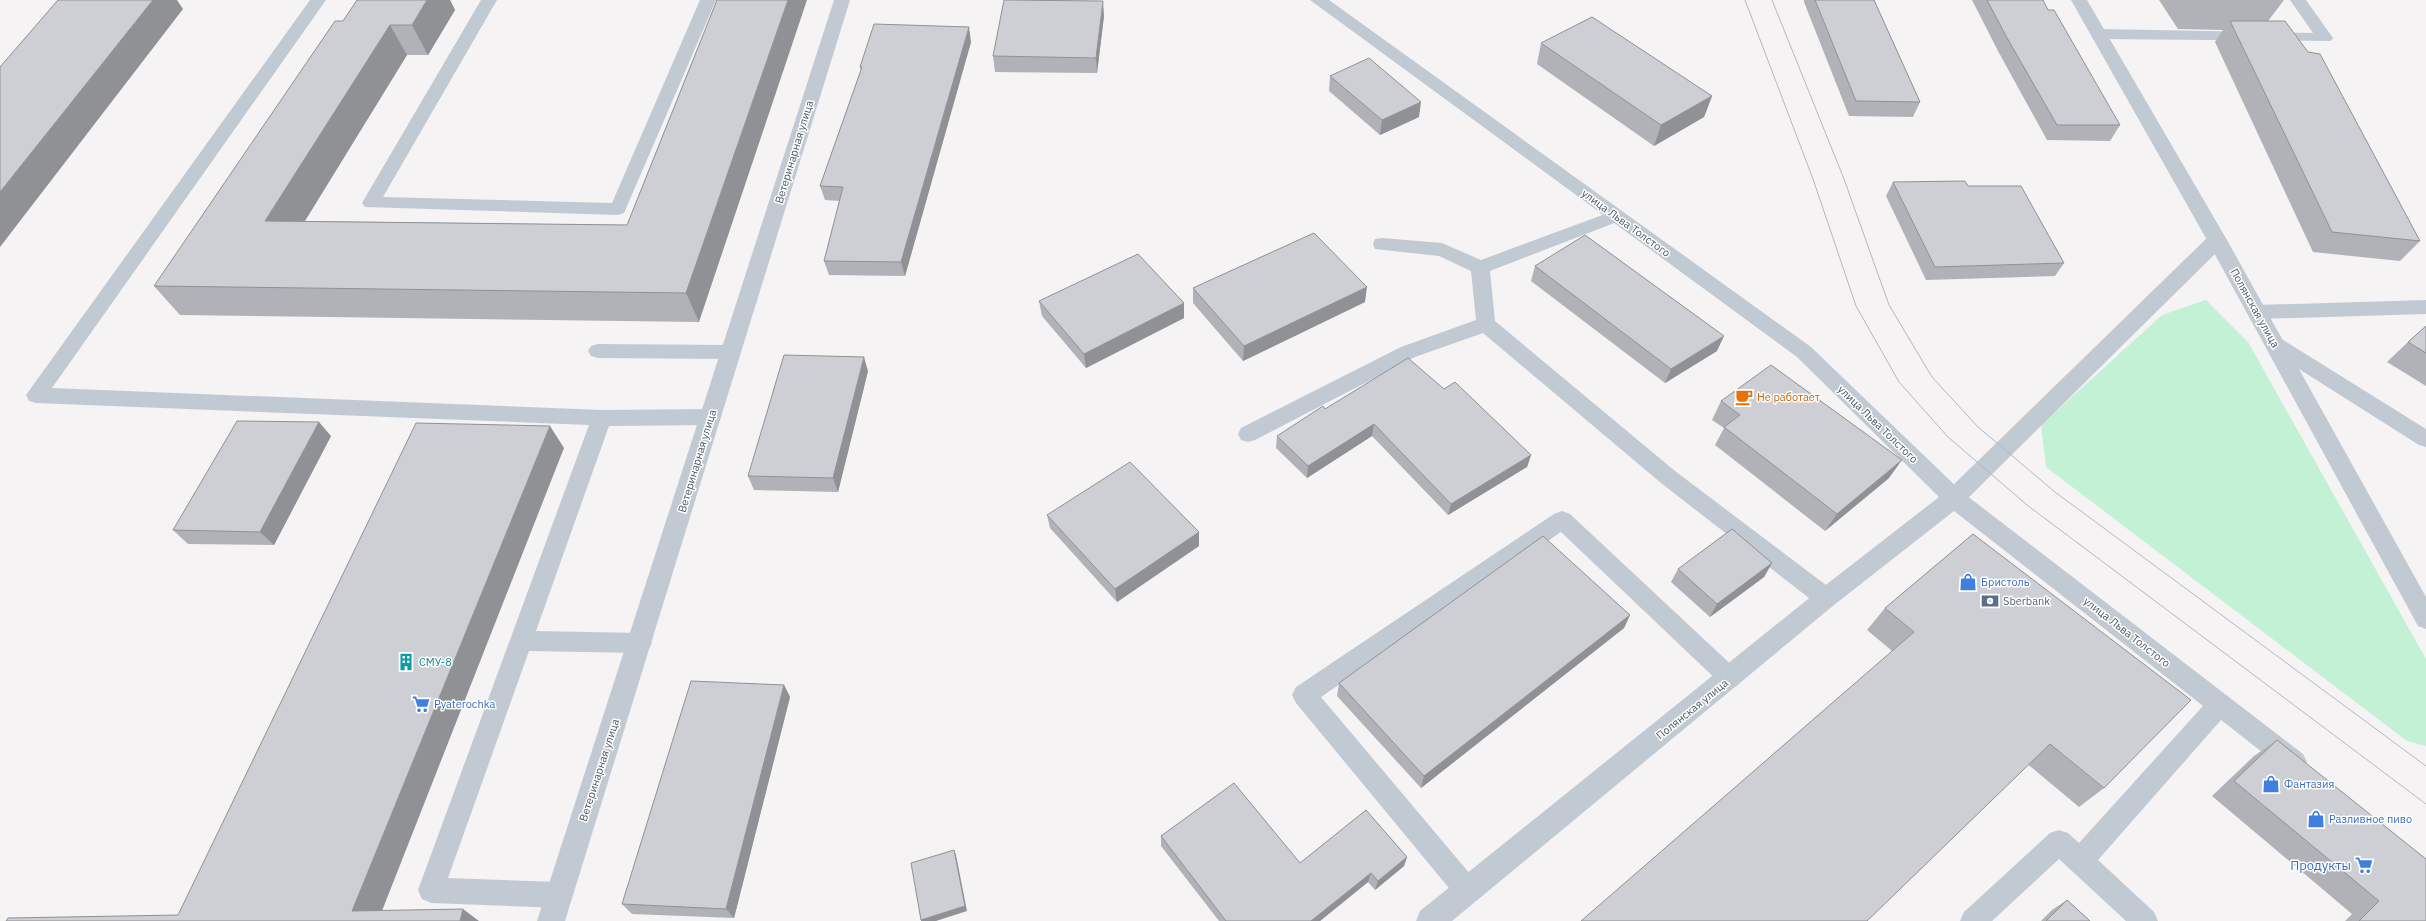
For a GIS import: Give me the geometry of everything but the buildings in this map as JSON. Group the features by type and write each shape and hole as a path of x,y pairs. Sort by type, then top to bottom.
{"street":[{"name":"Ветеринарная улица","path":"551,921 842,0"},
{"name":"улица Льва Толстого","path":"1317,0 1804,352 1954,498 2308,773"},
{"name":"Полянская улица","path":"2079,0 2100,34 2258,312 2426,619"},
{"name":"Полянская улица","path":"1430,921 1730,678 1826,598 1954,498"}],"lane":[{"path":"318,0 36,396 602,418 711,417"},
{"path":"489,0 371,203 618,209 708,0"},
{"path":"2100,34 2325,38 2298,0"},
{"path":"1382,244 1442,250 1480,267 1616,216"},
{"path":"1954,498 2217,240"},
{"path":"1480,267 1486,324 1668,477 1826,598"},
{"path":"2258,312 2426,307"},
{"path":"1248,434 1408,352 1486,324"},
{"path":"2276,345 2426,439"},
{"path":"598,351 731,352"},
{"path":"559,895 431,890 602,418"},
{"path":"1467,890 1304,695 1562,520 1730,678"},
{"path":"521,641 640,643"},
{"path":"2080,861 2220,704"},
{"path":"1973,921 2059,842 2146,921"}],"green space":[{"path":"2206,300 2248,342 2426,659 2426,746 2407,741 2046,467 2041,425 2162,315"}],"tram line":[{"path":"1745,0 1813,179 1856,306 1899,382 1948,437 2027,505 2426,804"},
{"path":"1772,0 1844,179 1889,305 1932,377 1978,427 2055,492 2426,766"}],"place":[{"name":"Не работает","path":"1744,397"},
{"name":"Бристоль","path":"1968,582"},
{"name":"Sberbank","path":"1990,601"},
{"name":"СМУ-8","path":"406,662"},
{"name":"Pyaterochka","path":"421,704"},
{"name":"Фантазия","path":"2271,784"},
{"name":"Разливное пиво","path":"2316,819"},
{"name":"Продукты","path":"2364,865"}]}
